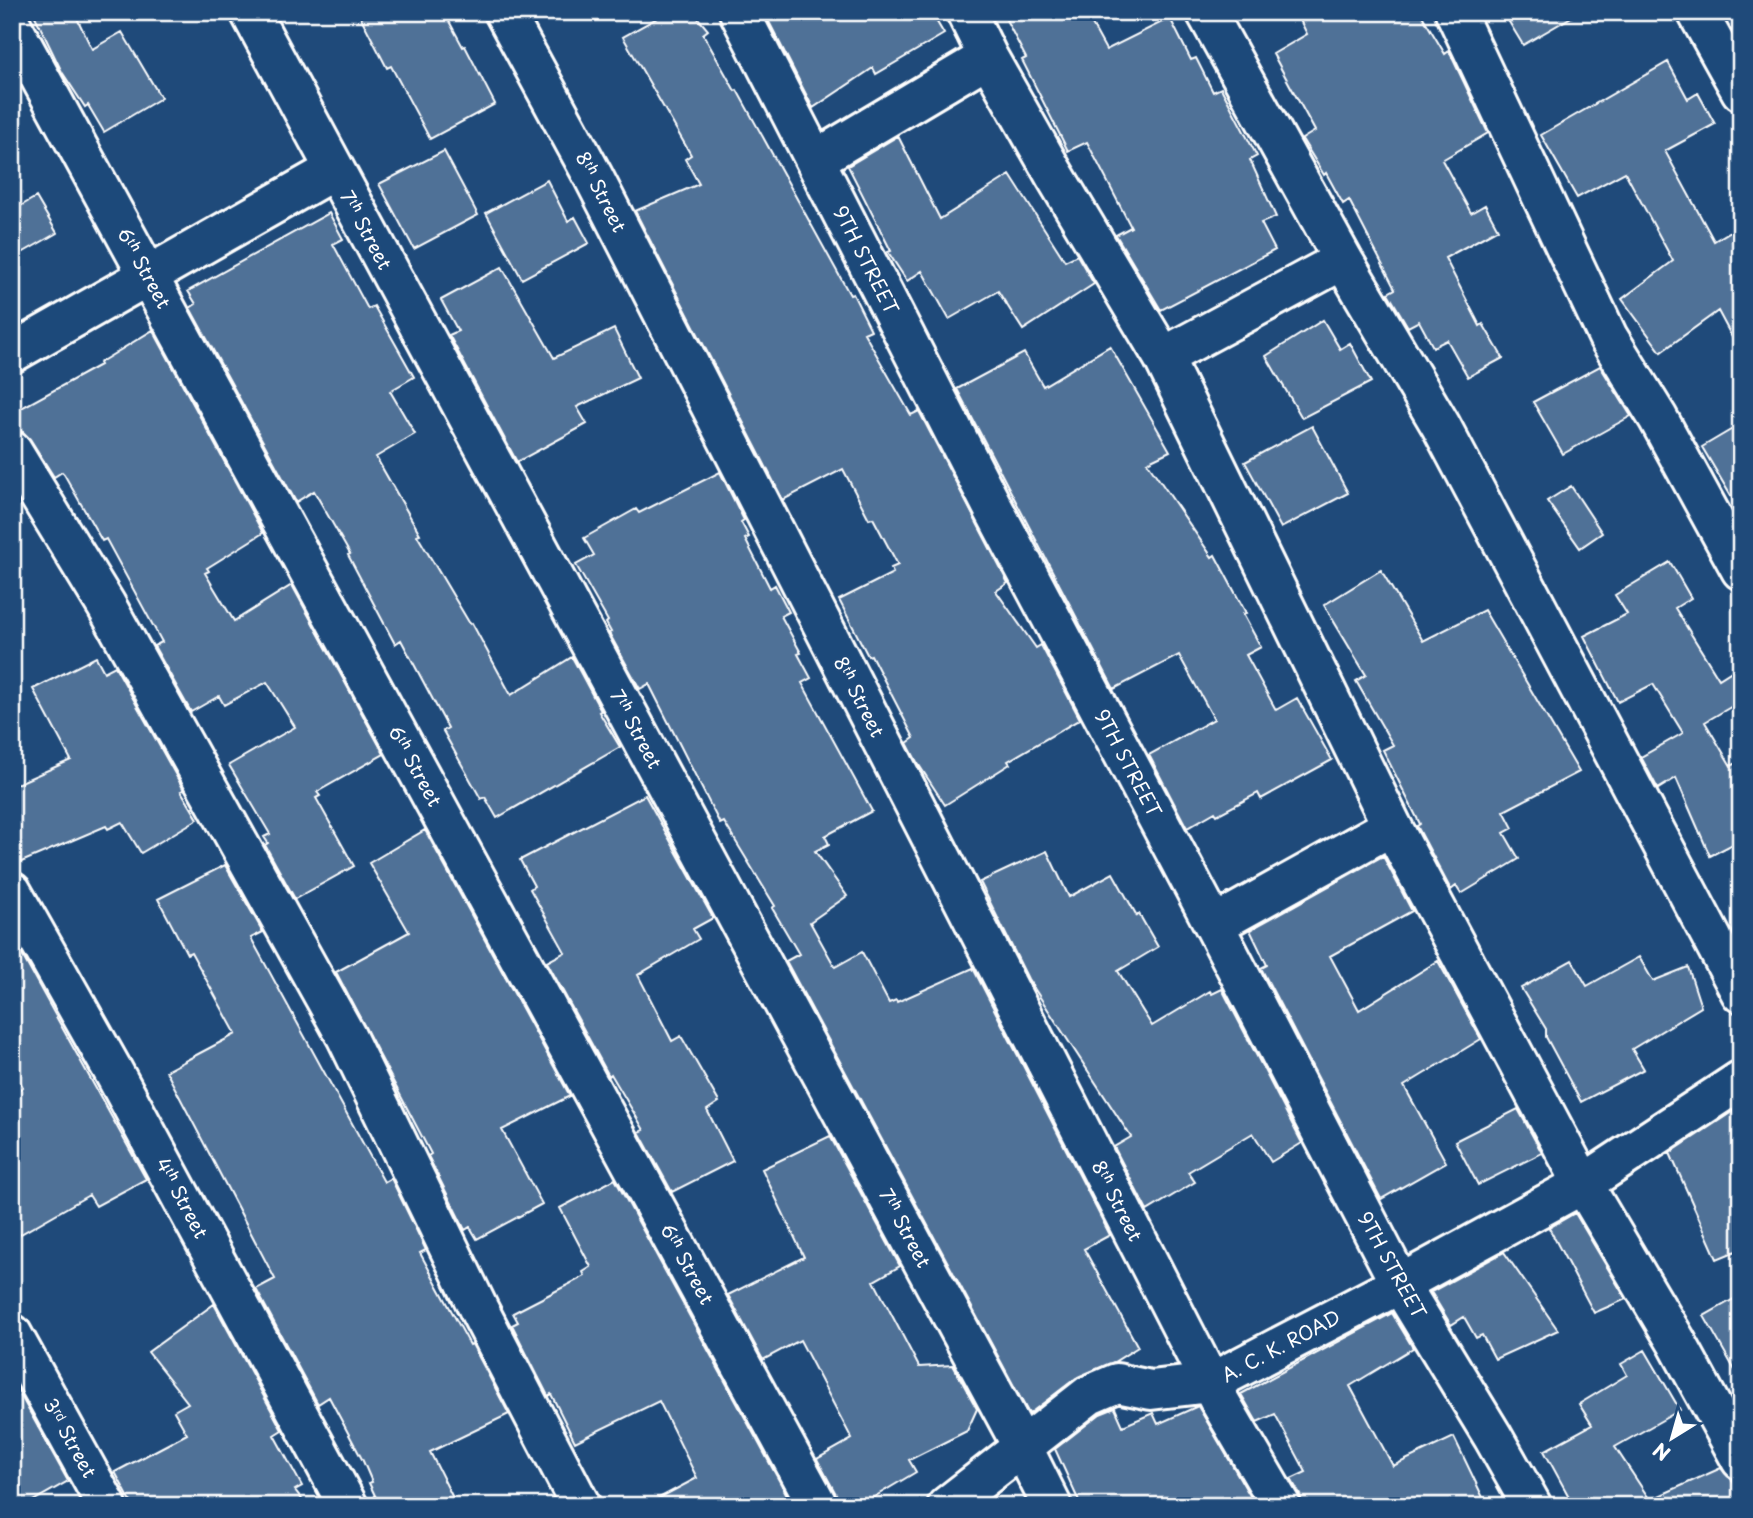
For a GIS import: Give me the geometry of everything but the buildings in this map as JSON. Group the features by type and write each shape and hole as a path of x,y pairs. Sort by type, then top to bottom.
{"street":[{"name":"7ᵗʰ Street","path":"250,12 1052,1506"},
{"name":"8ᵗʰ Street","path":"504,12 593,176 1210,1382 1281,1506"},
{"name":"9TH STREET","path":"739,12 998,516 1400,1284 1532,1506"},
{"path":"967,12 988,57 1054,174 1163,357 1392,826 1583,1184 1676,1341 1741,1460"},
{"path":"1206,12 1343,260 1441,426 1741,993"},
{"path":"1455,12 1608,337 1658,418 1741,570"},
{"path":"1697,12 1741,91"},
{"name":"6ᵗʰ Street","path":"12,26 818,1506"},
{"path":"815,160 988,57"},
{"path":"12,353 334,170"},
{"path":"1163,357 1343,260"},
{"path":"12,451 106,604 346,1036 480,1312 581,1506"},
{"path":"1214,925 1392,826"},
{"name":"4ᵗʰ Street","path":"12,892 112,1069 348,1506"},
{"name":"A. C. K. ROAD","path":"947,1506 1089,1395 1117,1383 1151,1390 1210,1382 1400,1284 1583,1184 1741,1080"},
{"name":"3ʳᵈ Street","path":"12,1334 107,1506"}]}
